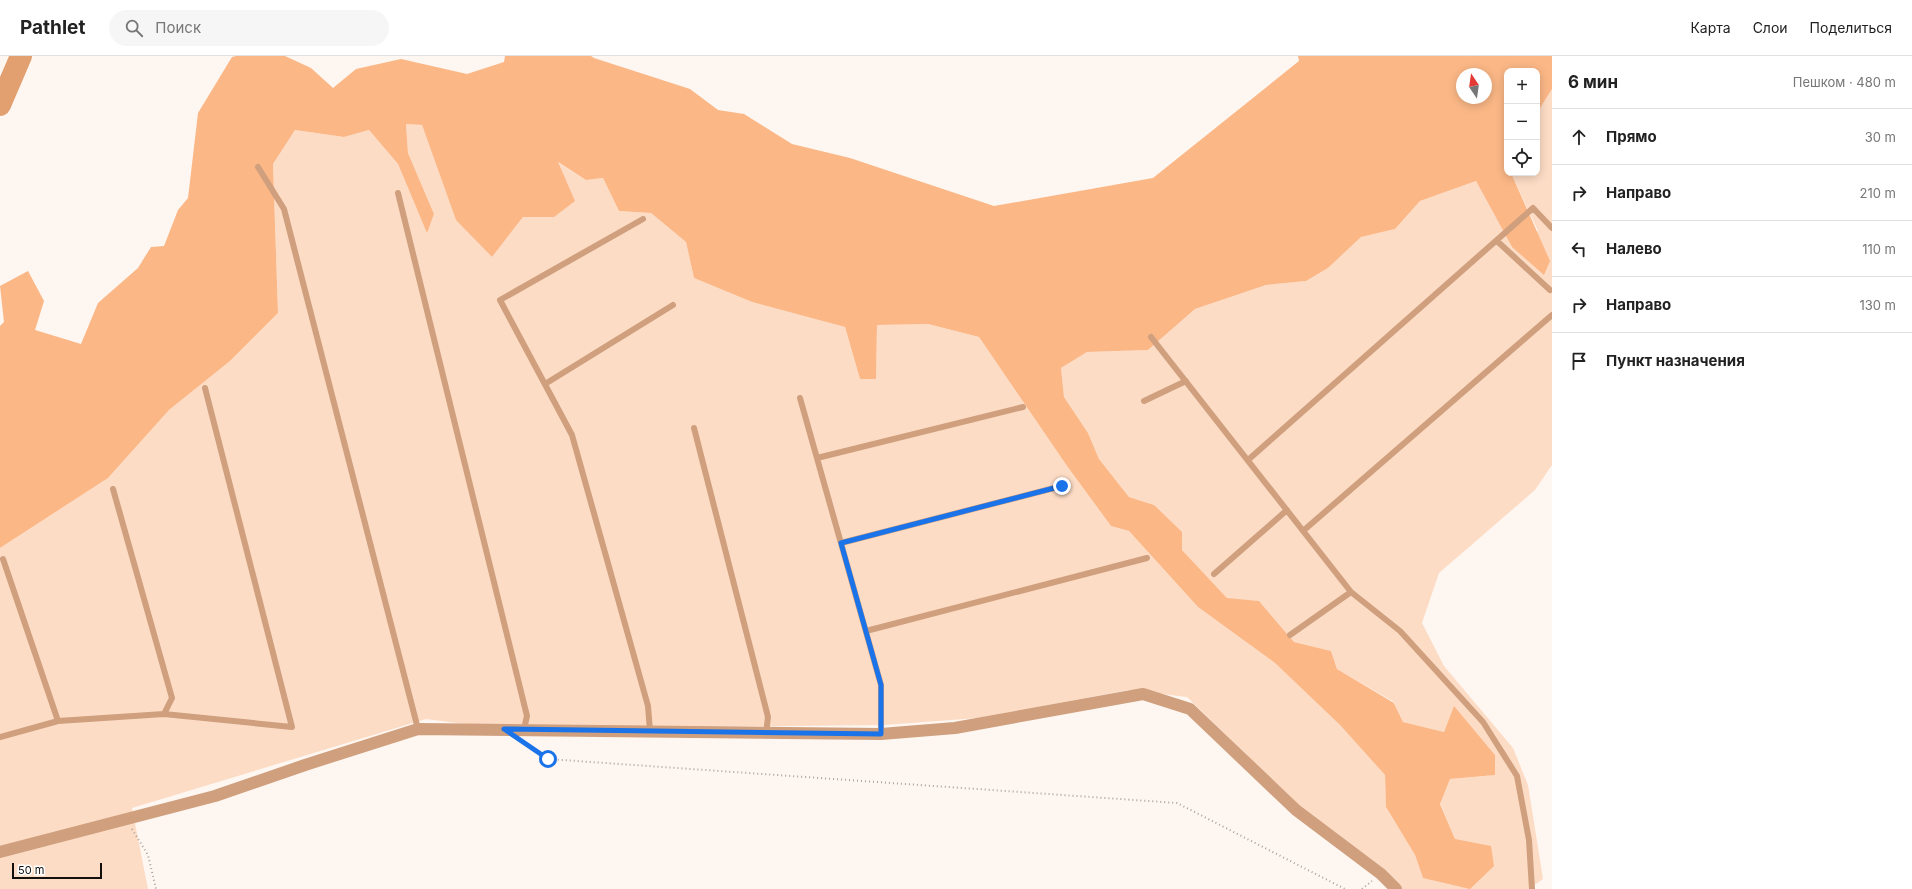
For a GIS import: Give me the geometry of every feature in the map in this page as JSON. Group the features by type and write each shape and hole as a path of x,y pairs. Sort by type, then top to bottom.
{"street":[{"path":"0,852 215,796 305,765 418,729 524,729 766,734 881,734 955,728 1143,694 1190,709 1296,810 1381,874 1396,889"}],"lane":[{"path":"258,167 284,209 418,729"},
{"path":"398,193 527,716 524,729"},
{"path":"1248,460 1533,208 1552,228"},
{"path":"643,219 500,300 572,435 648,706 650,731"},
{"path":"1496,241 1551,291"},
{"path":"545,384 673,305"},
{"path":"1303,531 1552,315"},
{"path":"1151,337 1351,592 1400,631 1483,722 1517,776 1529,840 1532,889"},
{"path":"1144,401 1186,381"},
{"path":"0,738 58,721 164,714 292,727 205,388"},
{"path":"800,398 881,685 881,734"},
{"path":"817,458 1023,407"},
{"path":"694,428 768,717 766,734"},
{"path":"841,543 1062,486"},
{"path":"113,489 172,698 164,714"},
{"path":"1214,574 1287,510"},
{"path":"866,631 1147,558"},
{"path":"3,559 58,721"},
{"path":"1290,635 1351,592"}],"path":[{"path":"523,742 548,759 1177,804 1345,889"},
{"path":"126,820 148,855 156,889"}],"shaded area":[{"path":"236,56 285,56 311,68 333,88 356,69 401,59 467,74 504,62 505,56 591,56 690,89 718,110 744,114 792,144 850,158 994,206 1153,178 1299,61 1298,56 1552,56 1552,89 1540,108 1540,68 1504,68 1504,176 1512,176 1550,261 1544,275 1512,247 1476,181 1420,201 1395,229 1361,237 1328,268 1306,281 1266,285 1195,309 1148,350 1087,352 1061,368 1064,397 1088,433 1099,459 1129,497 1154,505 1182,532 1182,550 1227,598 1259,601 1294,642 1331,651 1337,669 1394,703 1403,722 1444,732 1454,706 1495,755 1495,775 1450,779 1440,804 1455,839 1491,846 1494,866 1470,889 1423,878 1415,855 1386,807 1385,775 1340,725 1275,663 1198,607 1129,531 1111,526 1067,466 979,337 928,324 877,325 876,379 860,379 845,327 752,302 694,278 686,242 651,213 619,211 603,178 586,180 558,162 575,201 554,217 523,217 492,257 456,220 422,125 406,124 408,153 434,214 427,233 398,164 369,130 344,137 295,130 273,164 278,313 230,361 169,410 108,478 0,548 0,326 4,322 0,286 28,271 44,301 35,330 81,344 98,303 138,268 151,247 164,246 178,210 188,198 198,113 232,57"},
{"path":"1552,89 1552,465 1535,490 1439,573 1422,623 1444,666 1513,748 1528,785 1543,879 1529,889 1399,889 1298,805 1187,697 1129,690 978,718 884,725 504,729 426,719 132,808 148,889 0,889 0,548 108,478 169,410 230,361 278,313 273,164 295,130 344,137 369,130 398,164 427,232 434,214 408,153 406,124 422,125 456,219 492,257 523,217 554,216 557,162 586,180 603,178 619,211 651,213 686,242 694,278 752,302 845,327 860,379 876,379 877,325 928,324 979,337 1067,466 1111,526 1129,531 1198,607 1275,663 1340,725 1385,775 1386,807 1415,855 1423,878 1455,839 1440,803 1450,779 1495,775 1495,755 1454,707 1444,732 1403,722 1394,702 1337,669 1331,651 1294,642 1259,601 1228,599 1182,550 1154,505 1129,497 1099,459 1088,433 1064,397 1061,368 1087,352 1148,350 1195,309 1266,285 1306,281 1328,268 1361,237 1395,229 1420,201 1476,181 1512,247 1538,231 1512,176 1540,176 1540,108"}],"waterway":[{"path":"0,105 21,56"}],"route":[{"path":"548,759 504,729 766,734 881,734 881,685 841,543 1062,486"}]}
